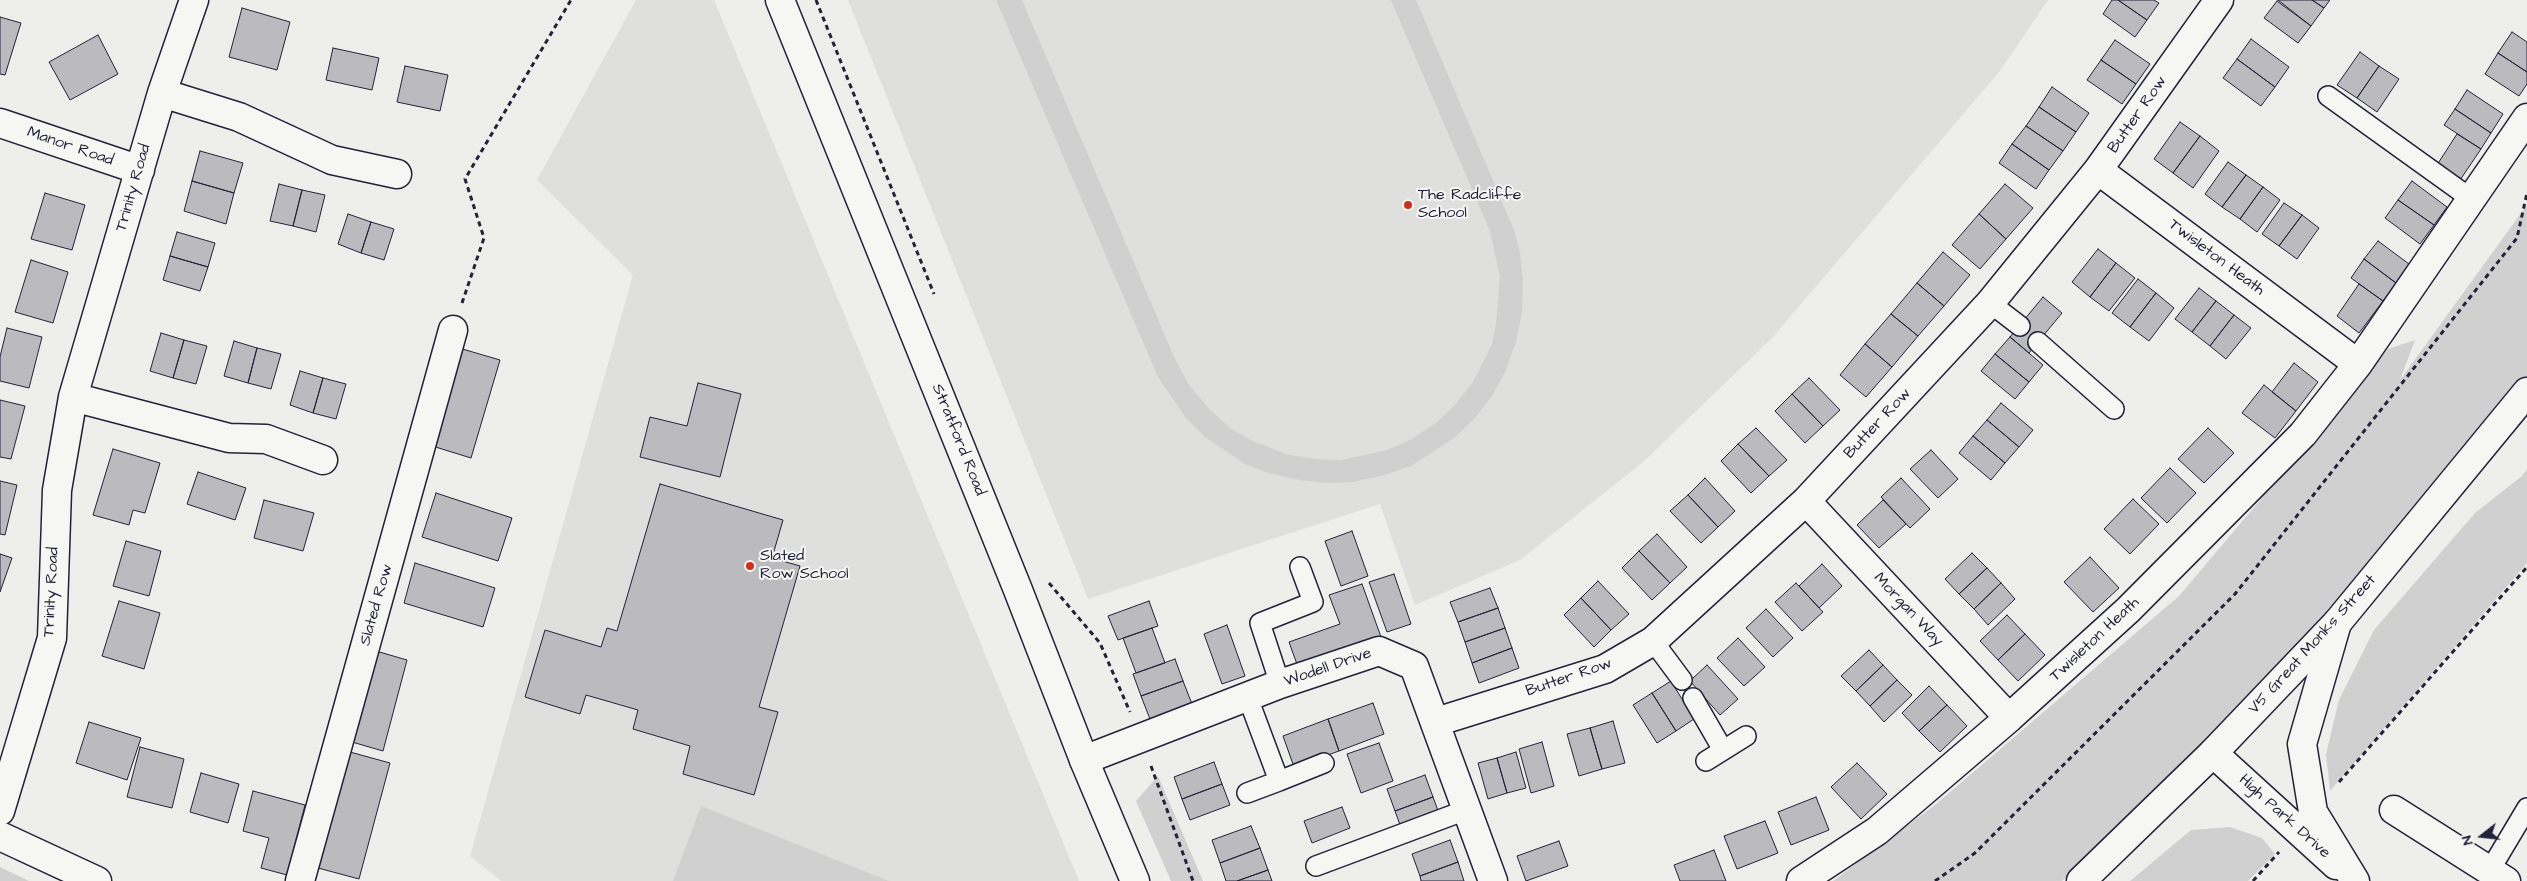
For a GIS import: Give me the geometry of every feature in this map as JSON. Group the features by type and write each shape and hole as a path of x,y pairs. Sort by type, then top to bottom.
{"street":[{"name":"Trinity Road","path":"0,811 52,638 56,490 72,397 162,93 194,0"},
{"name":"Stratford Road","path":"780,0 1018,590 1084,760 1135,881"},
{"name":"Butter Row","path":"1436,722 1605,669 1653,642 1806,501 1990,303 2098,170 2218,0"},
{"path":"162,93 239,117 332,160 397,174"},
{"name":"Twisleton Heath","path":"1801,881 1877,831 2009,718 2128,610 2303,434 2358,364 2470,198 2527,118"},
{"name":"Manor Road","path":"0,123 140,170"},
{"name":"Twisleton Heath","path":"2098,170 2358,364"},
{"name":"Slated Row","path":"300,881 453,330"},
{"name":"V5 Great Monks Street","path":"2081,881 2213,753 2336,623 2527,392"},
{"path":"72,397 229,438 266,439 323,460"},
{"name":"Morgan Way","path":"1806,501 2009,718"},
{"name":"High Park Drive","path":"2305,821 2302,744 2336,623"},
{"name":"Wodell Drive","path":"1084,760 1280,684 1379,650 1414,666 1436,722 1490,880"},
{"name":"High Park Drive","path":"2213,753 2305,821 2355,881"},
{"path":"2394,810 2498,876"},
{"path":"0,836 98,881"}],"lane":[{"path":"2328,96 2470,198"},
{"path":"1990,303 2020,326"},
{"path":"2038,342 2114,409"},
{"path":"1280,684 1260,623 1314,602 1300,567"},
{"path":"1653,642 1682,680"},
{"path":"1248,698 1279,780"},
{"path":"1693,698 1723,750"},
{"path":"1706,761 1746,736"},
{"path":"1246,793 1324,763"},
{"path":"2498,876 2527,808"},
{"path":"1316,866 1466,810"}],"path":[{"path":"453,330 484,238 465,179 571,0"},
{"path":"816,0 934,296"},
{"path":"1935,881 1975,853 2236,594 2517,238 2527,193"},
{"path":"2253,881 2527,567"},
{"path":"1045,574 1049,583 1100,643 1141,738 1193,881"}],"shaded area":[{"name":"Slated Row School","path":"636,0 714,0 1079,881 501,881 470,856 633,275 537,180"},
{"name":"The Radcliffe School","path":"848,0 2048,0 2000,71 1772,338 1642,463 1520,560 1415,605 1380,504 1088,599"},
{"path":"996,0 1022,0 1175,359 1189,385 1210,410 1231,429 1251,440 1286,454 1315,459 1341,460 1387,450 1412,439 1436,423 1455,405 1473,382 1492,344 1496,324 1500,277 1490,231 1391,0 1416,0 1514,230 1520,252 1523,282 1522,312 1516,342 1505,372 1492,396 1473,420 1454,438 1411,466 1385,475 1353,482 1326,483 1299,480 1268,473 1245,464 1205,437 1186,418 1158,377"},
{"path":"2527,205 2527,378 2448,481 2215,737 2062,881 1833,881 1935,805 2179,596 2388,349 2415,340 2400,380"},
{"path":"2527,469 2527,563 2330,791 2326,754 2339,700 2374,630 2475,513 2522,476"},
{"path":"1158,776 1203,881 1171,881 1136,801"},
{"path":"701,806 889,881 673,881"},
{"path":"2230,827 2262,838 2275,854 2248,881 2130,881 2191,830"},
{"path":"0,867 29,881 0,881"}],"building":[{"path":"2112,0 2118,0 2147,20 2135,37 2103,14"},
{"path":"2118,0 2154,0 2159,3 2147,20"},
{"path":"2278,0 2312,0 2324,8 2311,26"},
{"path":"2312,0 2330,0 2324,8"},
{"path":"2277,1 2311,26 2298,43 2264,18"},
{"path":"242,8 290,22 277,70 229,57"},
{"path":"0,17 21,23 5,75 0,74"},
{"path":"2512,32 2527,42 2527,72 2498,53"},
{"path":"98,35 118,74 70,100 49,62"},
{"path":"2251,39 2289,67 2275,87 2237,59"},
{"path":"2115,40 2150,64 2136,84 2101,60"},
{"path":"333,48 379,58 372,90 326,80"},
{"path":"2360,52 2379,66 2357,98 2337,85"},
{"path":"2498,53 2527,72 2527,84 2519,96 2485,74"},
{"path":"2237,59 2275,87 2261,106 2223,78"},
{"path":"2101,60 2136,84 2122,104 2087,80"},
{"path":"405,66 448,75 440,111 397,102"},
{"path":"2379,66 2399,79 2377,112 2357,98"},
{"path":"2052,87 2089,113 2076,132 2039,107"},
{"path":"2467,90 2503,114 2491,133 2455,109"},
{"path":"2039,107 2076,132 2063,151 2026,126"},
{"path":"2455,109 2491,133 2481,149 2444,125"},
{"path":"2180,122 2200,136 2173,173 2154,159"},
{"path":"2026,126 2063,151 2049,170 2012,144"},
{"path":"2457,134 2481,149 2458,183 2435,168"},
{"path":"2200,136 2219,151 2193,188 2173,173"},
{"path":"2012,144 2049,170 2036,189 1999,163"},
{"path":"200,151 243,163 234,193 192,181"},
{"path":"2228,162 2246,175 2222,207 2205,194"},
{"path":"2246,175 2263,187 2240,219 2222,207"},
{"path":"192,181 234,193 226,224 184,211"},
{"path":"2412,181 2447,207 2434,225 2398,200"},
{"path":"279,184 302,190 293,226 270,221"},
{"path":"2005,184 2033,208 2006,239 1979,214"},
{"path":"2263,187 2280,200 2257,232 2240,219"},
{"path":"302,190 325,195 316,232 293,226"},
{"path":"45,193 85,205 72,250 31,239"},
{"path":"2398,200 2434,225 2420,244 2385,218"},
{"path":"2284,203 2302,215 2279,246 2262,234"},
{"path":"348,214 371,222 361,253 338,244"},
{"path":"1979,214 2006,239 1980,269 1952,245"},
{"path":"2302,215 2319,228 2297,259 2279,246"},
{"path":"371,222 394,229 384,260 361,253"},
{"path":"177,232 215,243 208,267 170,256"},
{"path":"2378,241 2409,264 2396,283 2364,259"},
{"path":"2098,249 2116,263 2090,297 2072,282"},
{"path":"1943,252 1970,275 1944,306 1917,283"},
{"path":"170,256 208,267 200,291 163,280"},
{"path":"2364,259 2396,283 2383,301 2351,278"},
{"path":"31,260 68,272 53,323 15,312"},
{"path":"2116,263 2135,278 2109,311 2090,297"},
{"path":"2138,279 2156,293 2130,327 2112,313"},
{"path":"1917,283 1944,306 1918,336 1891,314"},
{"path":"2359,284 2383,301 2359,333 2337,316"},
{"path":"2199,288 2216,301 2192,332 2175,319"},
{"path":"2156,293 2174,308 2149,341 2130,327"},
{"path":"2043,297 2062,313 2029,353 2010,337"},
{"path":"2216,301 2234,315 2210,346 2192,332"},
{"path":"1891,314 1918,336 1892,367 1865,344"},
{"path":"2234,315 2251,328 2226,359 2210,346"},
{"path":"7,328 42,337 29,388 0,381 0,357"},
{"path":"161,333 184,340 173,378 150,371"},
{"path":"2010,337 2043,365 2029,382 1995,354"},
{"path":"184,340 207,346 196,384 173,378"},
{"path":"234,341 257,348 248,383 224,376"},
{"path":"1865,344 1892,367 1866,397 1840,375"},
{"path":"257,348 281,354 271,389 248,383"},
{"path":"459,348 500,360 471,458 429,445"},
{"path":"1995,354 2029,382 2015,399 1981,371"},
{"path":"2294,363 2318,382 2296,411 2272,392"},
{"path":"300,371 323,378 313,413 290,405"},
{"path":"323,378 346,384 336,419 313,413"},
{"path":"1809,378 1840,410 1823,426 1792,394"},
{"path":"698,383 741,394 720,477 640,457 650,417 687,426"},
{"path":"2264,385 2296,411 2275,438 2242,413"},
{"path":"1792,394 1823,426 1805,443 1775,411"},
{"path":"0,400 25,406 11,459 0,457"},
{"path":"2001,403 2033,430 2019,447 1987,420"},
{"path":"1987,420 2019,447 2005,463 1973,436"},
{"path":"1756,428 1787,460 1769,476 1738,444"},
{"path":"2208,428 2234,453 2204,483 2178,459"},
{"path":"1973,436 2005,463 1991,480 1959,453"},
{"path":"1738,444 1769,476 1751,493 1721,461"},
{"path":"113,449 160,463 145,513 133,510 129,525 93,515"},
{"path":"1931,450 1958,479 1938,498 1910,469"},
{"path":"2170,468 2196,493 2167,523 2141,498"},
{"path":"198,472 246,488 235,520 187,504"},
{"path":"1705,478 1735,511 1718,527 1688,495"},
{"path":"1901,478 1930,509 1910,528 1881,497"},
{"path":"0,481 17,485 5,535 0,534"},
{"path":"660,484 783,520 772,558 800,566 759,707 778,712 754,795 683,774 690,746 633,729 638,710 586,695 580,714 525,697 545,630 601,647 607,628 617,631"},
{"path":"436,493 512,518 498,561 422,537"},
{"path":"1688,495 1718,527 1701,543 1670,511"},
{"path":"2133,499 2159,524 2130,554 2104,529"},
{"path":"264,500 314,513 303,551 254,538"},
{"path":"1883,500 1906,524 1879,548 1857,525"},
{"path":"1352,531 1368,576 1341,586 1325,541"},
{"path":"1657,534 1687,567 1670,583 1639,551"},
{"path":"126,541 161,551 149,596 113,586"},
{"path":"1639,551 1670,583 1652,600 1622,568"},
{"path":"1972,553 1987,568 1959,594 1945,579"},
{"path":"0,554 12,558 0,592"},
{"path":"2090,557 2119,588 2093,612 2064,582"},
{"path":"415,563 495,588 483,627 404,603"},
{"path":"1822,564 1842,586 1819,608 1799,586"},
{"path":"1987,568 2001,583 1974,609 1959,594"},
{"path":"1394,574 1411,624 1387,632 1369,582"},
{"path":"1598,581 1629,614 1611,630 1581,598"},
{"path":"1796,583 1823,612 1802,631 1775,602"},
{"path":"2001,583 2015,599 1988,625 1974,609"},
{"path":"1362,584 1381,637 1298,667 1289,642 1340,624 1329,595"},
{"path":"1490,588 1498,608 1458,622 1450,602"},
{"path":"1581,598 1611,630 1594,647 1564,615"},
{"path":"119,601 160,613 144,669 102,656"},
{"path":"1149,601 1158,626 1118,640 1108,616"},
{"path":"1498,608 1505,628 1465,642 1458,622"},
{"path":"1766,609 1793,638 1773,657 1746,628"},
{"path":"2007,615 2025,634 1998,660 1980,641"},
{"path":"1227,625 1245,676 1222,684 1204,634"},
{"path":"1152,628 1165,663 1136,673 1123,638"},
{"path":"1505,628 1512,648 1472,663 1465,642"},
{"path":"2025,634 2045,655 2018,681 1998,660"},
{"path":"1738,638 1765,667 1744,686 1717,658"},
{"path":"1512,648 1519,668 1479,683 1472,663"},
{"path":"1869,650 1883,665 1856,691 1841,676"},
{"path":"376,651 407,660 383,751 352,742"},
{"path":"1175,659 1183,681 1141,696 1133,674"},
{"path":"1707,665 1738,699 1720,715 1690,681"},
{"path":"1883,665 1897,680 1870,706 1856,691"},
{"path":"1897,680 1912,695 1884,722 1870,706"},
{"path":"1183,681 1192,704 1150,719 1141,696"},
{"path":"1671,681 1694,719 1676,731 1652,693"},
{"path":"1929,686 1947,705 1919,731 1902,713"},
{"path":"1652,693 1676,731 1657,743 1633,705"},
{"path":"1373,703 1384,734 1339,751 1328,719"},
{"path":"1947,705 1967,726 1940,752 1919,731"},
{"path":"1328,719 1339,751 1294,767 1283,736"},
{"path":"1613,721 1625,763 1602,769 1590,728"},
{"path":"89,722 141,738 127,780 76,763"},
{"path":"1590,728 1602,769 1579,776 1567,734"},
{"path":"1542,742 1554,786 1531,793 1519,749"},
{"path":"1379,743 1393,781 1361,793 1347,754"},
{"path":"140,747 184,759 172,808 127,797"},
{"path":"350,752 390,763 359,879 318,868"},
{"path":"1516,752 1526,788 1507,793 1497,758"},
{"path":"1497,758 1507,793 1488,799 1478,763"},
{"path":"1214,762 1222,784 1182,799 1174,777"},
{"path":"1857,763 1887,794 1861,819 1831,787"},
{"path":"201,773 239,784 228,823 190,812"},
{"path":"1425,775 1433,797 1395,811 1387,789"},
{"path":"1222,784 1230,805 1190,820 1182,799"},
{"path":"253,791 305,805 287,875 261,868 269,838 243,831"},
{"path":"1433,797 1441,819 1403,833 1395,811"},
{"path":"1816,797 1829,830 1791,845 1778,812"},
{"path":"1342,807 1350,828 1312,843 1304,821"},
{"path":"1765,821 1778,853 1737,869 1724,836"},
{"path":"1251,826 1260,848 1220,863 1212,840"},
{"path":"1450,840 1458,862 1420,876 1412,854"},
{"path":"1559,841 1568,866 1526,881 1517,856"},
{"path":"1260,848 1268,870 1237,881 1226,881 1220,863"},
{"path":"1714,850 1726,881 1680,881 1674,865"},
{"path":"1458,862 1464,881 1421,881 1420,876"},
{"path":"1268,870 1272,881 1237,881"}],"place":[{"name":"The Radcliffe School","path":"1408,205"},
{"name":"Slated Row School","path":"750,566"}]}
